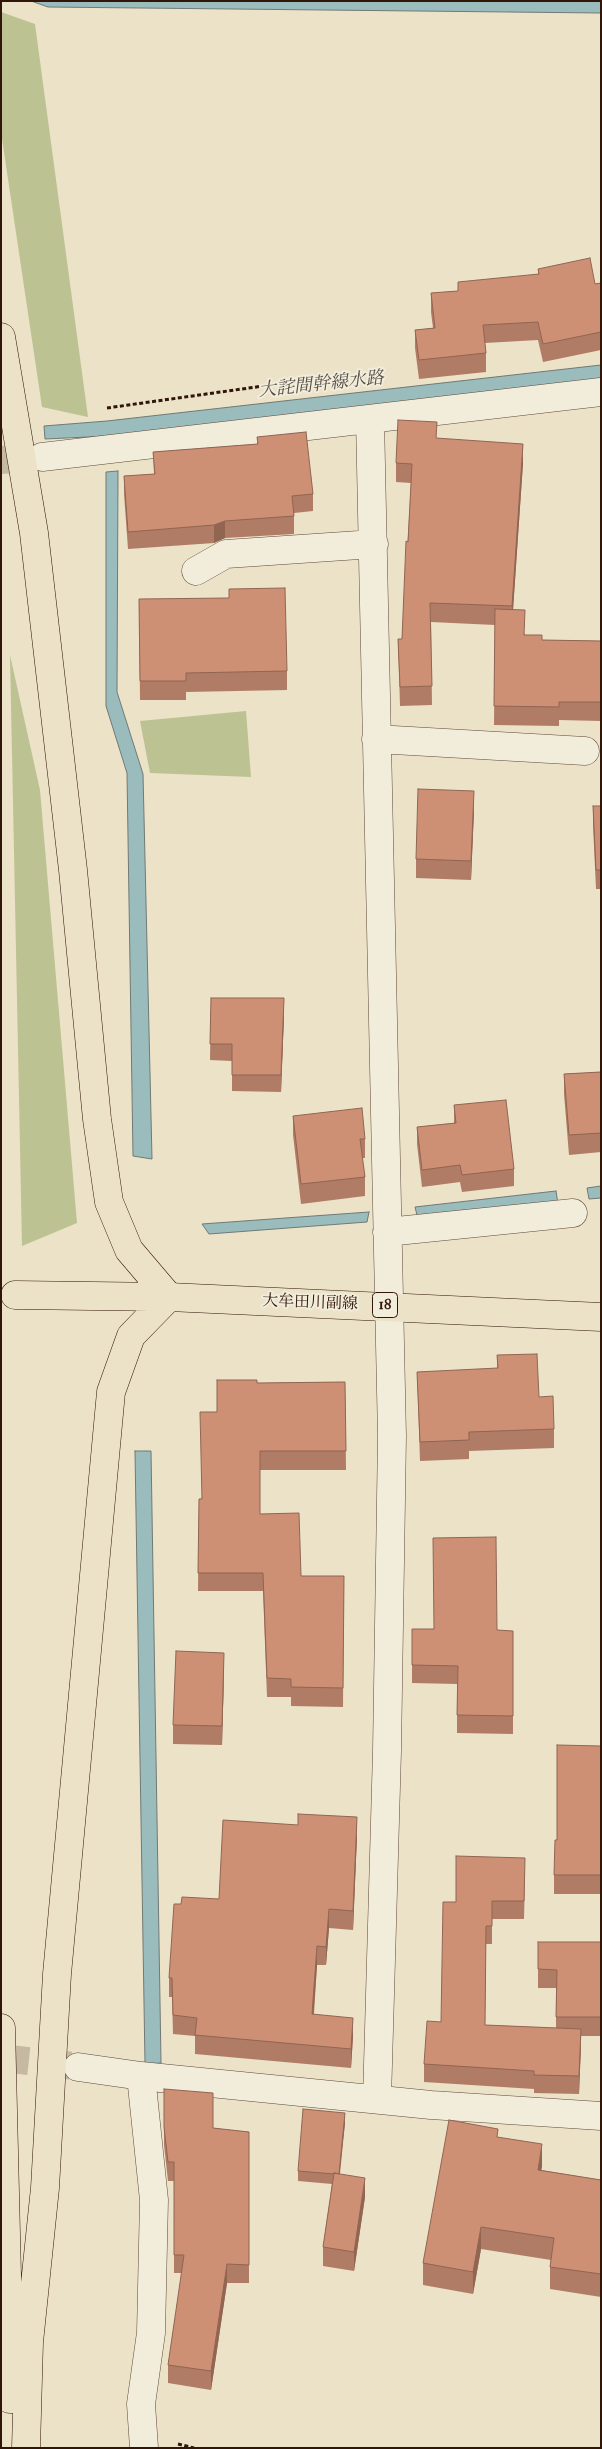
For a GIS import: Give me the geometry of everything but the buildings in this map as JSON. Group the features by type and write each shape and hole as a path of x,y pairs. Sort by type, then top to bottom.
{"main road":[{"path":"1,337 34,533 73,870 97,1119 109,1202 129,1250 169,1297 131,1336 111,1392 57,1974 45,2188 29,2342 26,2448"},
{"name":"大牟田川副線","path":"15,1295 169,1297 601,1317"},
{"path":"1,2028 11,2448"}],"street":[{"path":"42,457 601,392"},
{"path":"370,419 392,1436 387,1741 377,2099"},
{"path":"196,571 226,554 374,544"},
{"path":"376,739 585,750"},
{"path":"387,1232 573,1213"},
{"path":"78,2067 141,2076 377,2099 601,2116"},
{"path":"141,2076 154,2200 151,2333 141,2404 144,2448"}],"path":[{"path":"107,408 313,379"}],"green space":[{"path":"1,12 35,24 88,417 42,407 1,132"},
{"path":"10,655 40,790 77,1223 22,1246"},
{"path":"246,711 251,777 150,773 140,721"}],"water":[{"path":"31,1 601,1 601,13 48,7"},
{"path":"601,365 601,380 109,436 45,439 44,426 107,421"},
{"path":"118,471 117,692 143,774 152,1159 133,1156 127,773 106,706 106,472"},
{"path":"601,1186 601,1198 589,1199 587,1188"},
{"path":"556,1191 558,1204 418,1219 415,1207"},
{"path":"369,1212 367,1222 209,1234 202,1224"},
{"path":"135,1451 151,1451 161,2063 145,2064"}],"tunnel":[{"path":"1,460 42,457"},
{"path":"1,2058 74,2066"}],"water label":[{"name":"大詫間幹線水路","path":"321,385"}]}
